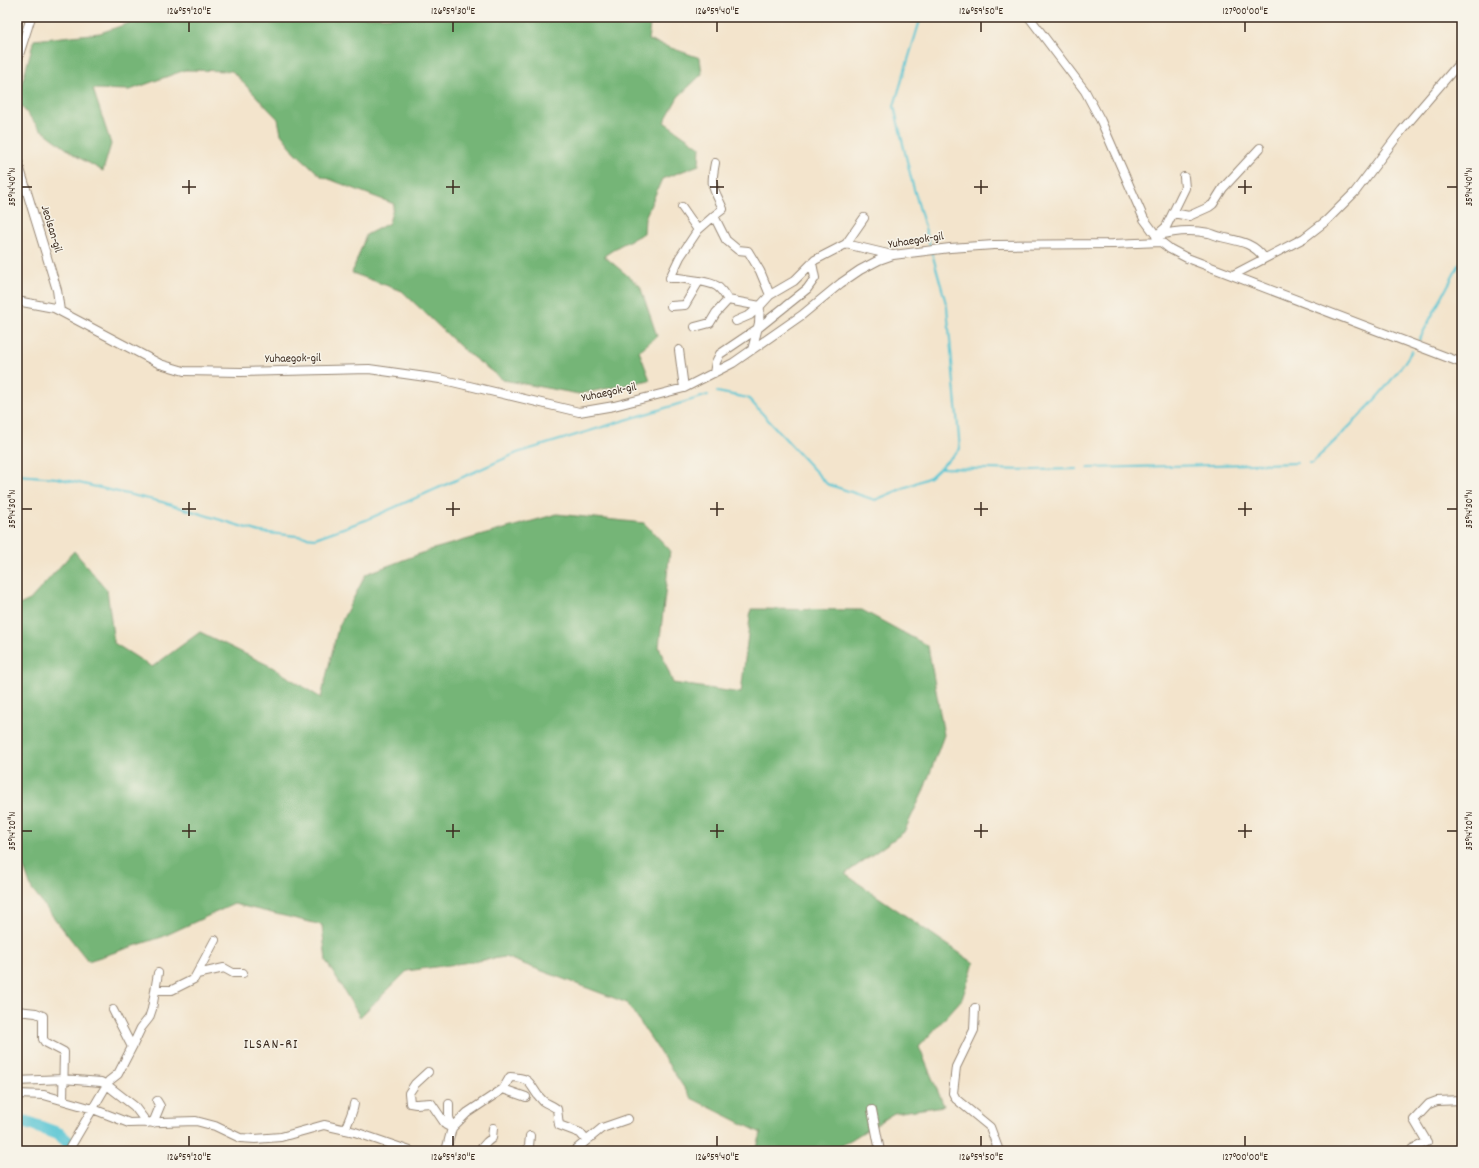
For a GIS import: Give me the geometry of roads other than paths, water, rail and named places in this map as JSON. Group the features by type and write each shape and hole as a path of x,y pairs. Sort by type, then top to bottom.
{"street":[{"path":"17,61 31,17"},
{"path":"1029,17 1085,91 1101,121 1144,218 1158,239 1170,249 1187,258 1462,363"},
{"path":"1233,275 1304,238 1326,221 1355,192 1402,130 1462,60"},
{"path":"1173,213 1189,216 1209,207 1213,204 1223,188 1260,148"},
{"name":"Jeolsan-gil","path":"17,154 19,166 57,290 60,311"},
{"path":"715,163 711,181 713,190 723,208 698,230 680,257 670,278 714,283 721,289 728,300 760,306"},
{"path":"1158,239 1166,227 1185,188 1184,177"},
{"path":"682,208 698,230"},
{"path":"714,216 726,240 738,250 748,251 760,271 770,295"},
{"path":"736,321 750,315 770,295 794,281 815,260 846,244 864,218"},
{"name":"Yuhaegok-gil","path":"17,301 54,308 160,364 184,371 248,372 369,369 440,379 579,412 614,406 684,388 734,363 802,316 860,270 878,260 893,255 950,248 1001,245 1113,244 1158,239 1170,232 1188,231 1209,233 1244,242 1261,254 1264,258"},
{"path":"846,244 893,255"},
{"path":"714,373 716,362 720,354 757,329 807,289 814,278 812,263"},
{"path":"671,306 685,305 699,281"},
{"path":"695,327 710,324 716,313 728,300"},
{"path":"752,350 759,323 760,306"},
{"path":"679,350 684,388"},
{"path":"156,990 172,990 194,979 215,940"},
{"path":"197,974 224,968 234,973 243,973"},
{"path":"68,1151 109,1081 118,1074 141,1028 149,1018 156,990 158,973"},
{"path":"975,1008 974,1030 958,1061 953,1093 956,1099 990,1127 999,1151"},
{"path":"113,1010 132,1047"},
{"path":"17,1011 36,1013 43,1016 43,1039 45,1042 64,1052 63,1100"},
{"path":"428,1072 415,1084 409,1093 410,1103 431,1103 446,1125 452,1128"},
{"path":"446,1151 452,1128 467,1113 503,1089 510,1077 522,1077 528,1080 534,1091 544,1102 553,1105 556,1109 559,1125 580,1133 586,1140"},
{"path":"17,1081 51,1081 63,1079 101,1082 134,1106 150,1123"},
{"path":"503,1089 526,1097"},
{"path":"17,1094 44,1095 92,1109 128,1123 196,1121 215,1126 240,1138 255,1139 281,1137 324,1126 355,1132 410,1151"},
{"path":"1412,1149 1427,1142 1414,1120 1429,1104 1437,1101 1462,1100"},
{"path":"150,1123 160,1106 157,1101"},
{"path":"345,1130 353,1113 354,1104"},
{"path":"448,1104 448,1118 452,1128"},
{"path":"872,1110 880,1151"},
{"path":"574,1151 602,1128 628,1119"},
{"path":"480,1151 492,1138 492,1128"},
{"path":"527,1151 530,1136"}],"waterway":[{"path":"921,17 894,106 912,182 931,249"},
{"path":"717,392 748,398 827,484 875,500 930,477 960,449 947,307 932,253"},
{"path":"1419,340 1462,259"},
{"path":"1309,463 1312,463 1339,437 1378,396 1412,351"},
{"path":"17,475 57,478 162,502 260,532 315,538 366,520 517,453 708,395"},
{"path":"1088,468 1297,463"},
{"path":"941,468 1034,470 1077,469"},
{"path":"17,1124 25,1122 59,1134 78,1151"}],"district":[{"name":"ILSAN-RI","path":"271,1045"}]}
